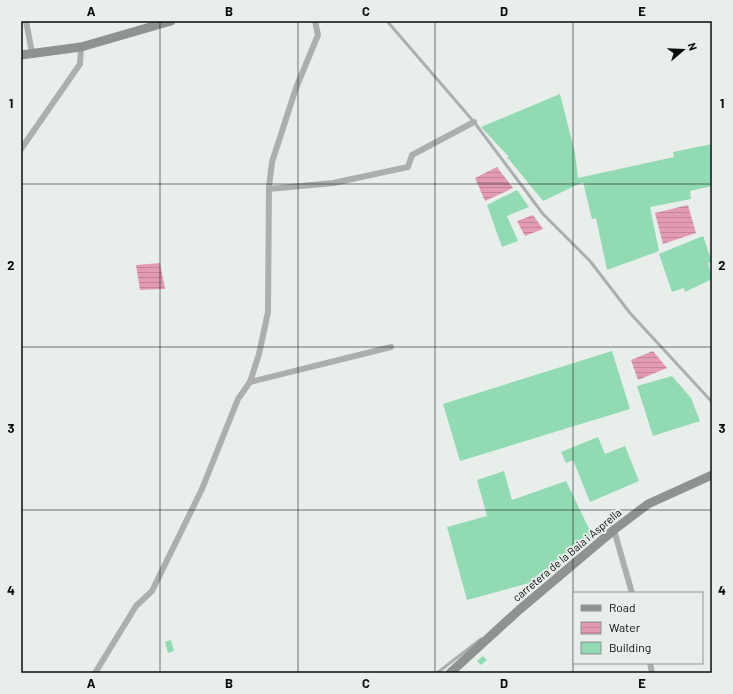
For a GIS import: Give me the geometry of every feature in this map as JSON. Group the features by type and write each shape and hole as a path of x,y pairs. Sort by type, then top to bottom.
{"main road":[{"path":"21,55 81,47 172,21"},
{"name":"carretera de la Baia i Asprella","path":"450,673 468,659 519,610 614,530 648,504 712,475"}],"street":[{"path":"26,21 32,53"},
{"path":"95,673 136,606 152,591 202,489 238,399 250,382 259,354 268,312 269,189 272,162 296,88 318,35 315,21"},
{"path":"21,150 80,64 81,47"},
{"path":"269,189 333,183 408,167 412,155 474,122"},
{"path":"250,382 391,347"},
{"path":"614,530 632,592"}],"lane":[{"path":"387,21 474,122 543,214 590,261 630,313 712,402"},
{"path":"437,673 483,638 492,636"},
{"path":"456,673 468,659"}],"water":[{"path":"497,167 513,188 485,201 475,178"},
{"path":"688,205 696,233 663,244 655,213"},
{"path":"533,215 543,229 525,236 517,221"},
{"path":"160,263 165,289 140,290 136,265"},
{"path":"653,351 667,368 638,380 631,360"}],"building":[{"path":"560,94 575,153 578,178 674,157 673,152 712,144 712,186 690,191 691,199 650,207 659,251 607,270 596,218 592,219 583,182 543,201 507,157 509,157 481,127"},
{"path":"517,190 529,207 507,216 518,241 502,247 487,205"},
{"path":"703,236 712,262 708,263 712,279 685,292 684,288 672,292 659,254"},
{"path":"612,351 630,409 460,461 443,404"},
{"path":"672,376 691,398 700,421 653,436 637,386"},
{"path":"598,437 605,454 625,446 639,481 590,502 573,460 566,463 561,452"},
{"path":"504,471 512,500 566,481 594,539 540,580 467,600 447,527 487,516 477,480"},
{"path":"171,640 174,651 168,653 165,642"},
{"path":"483,656 487,660 481,665 477,661"}]}
